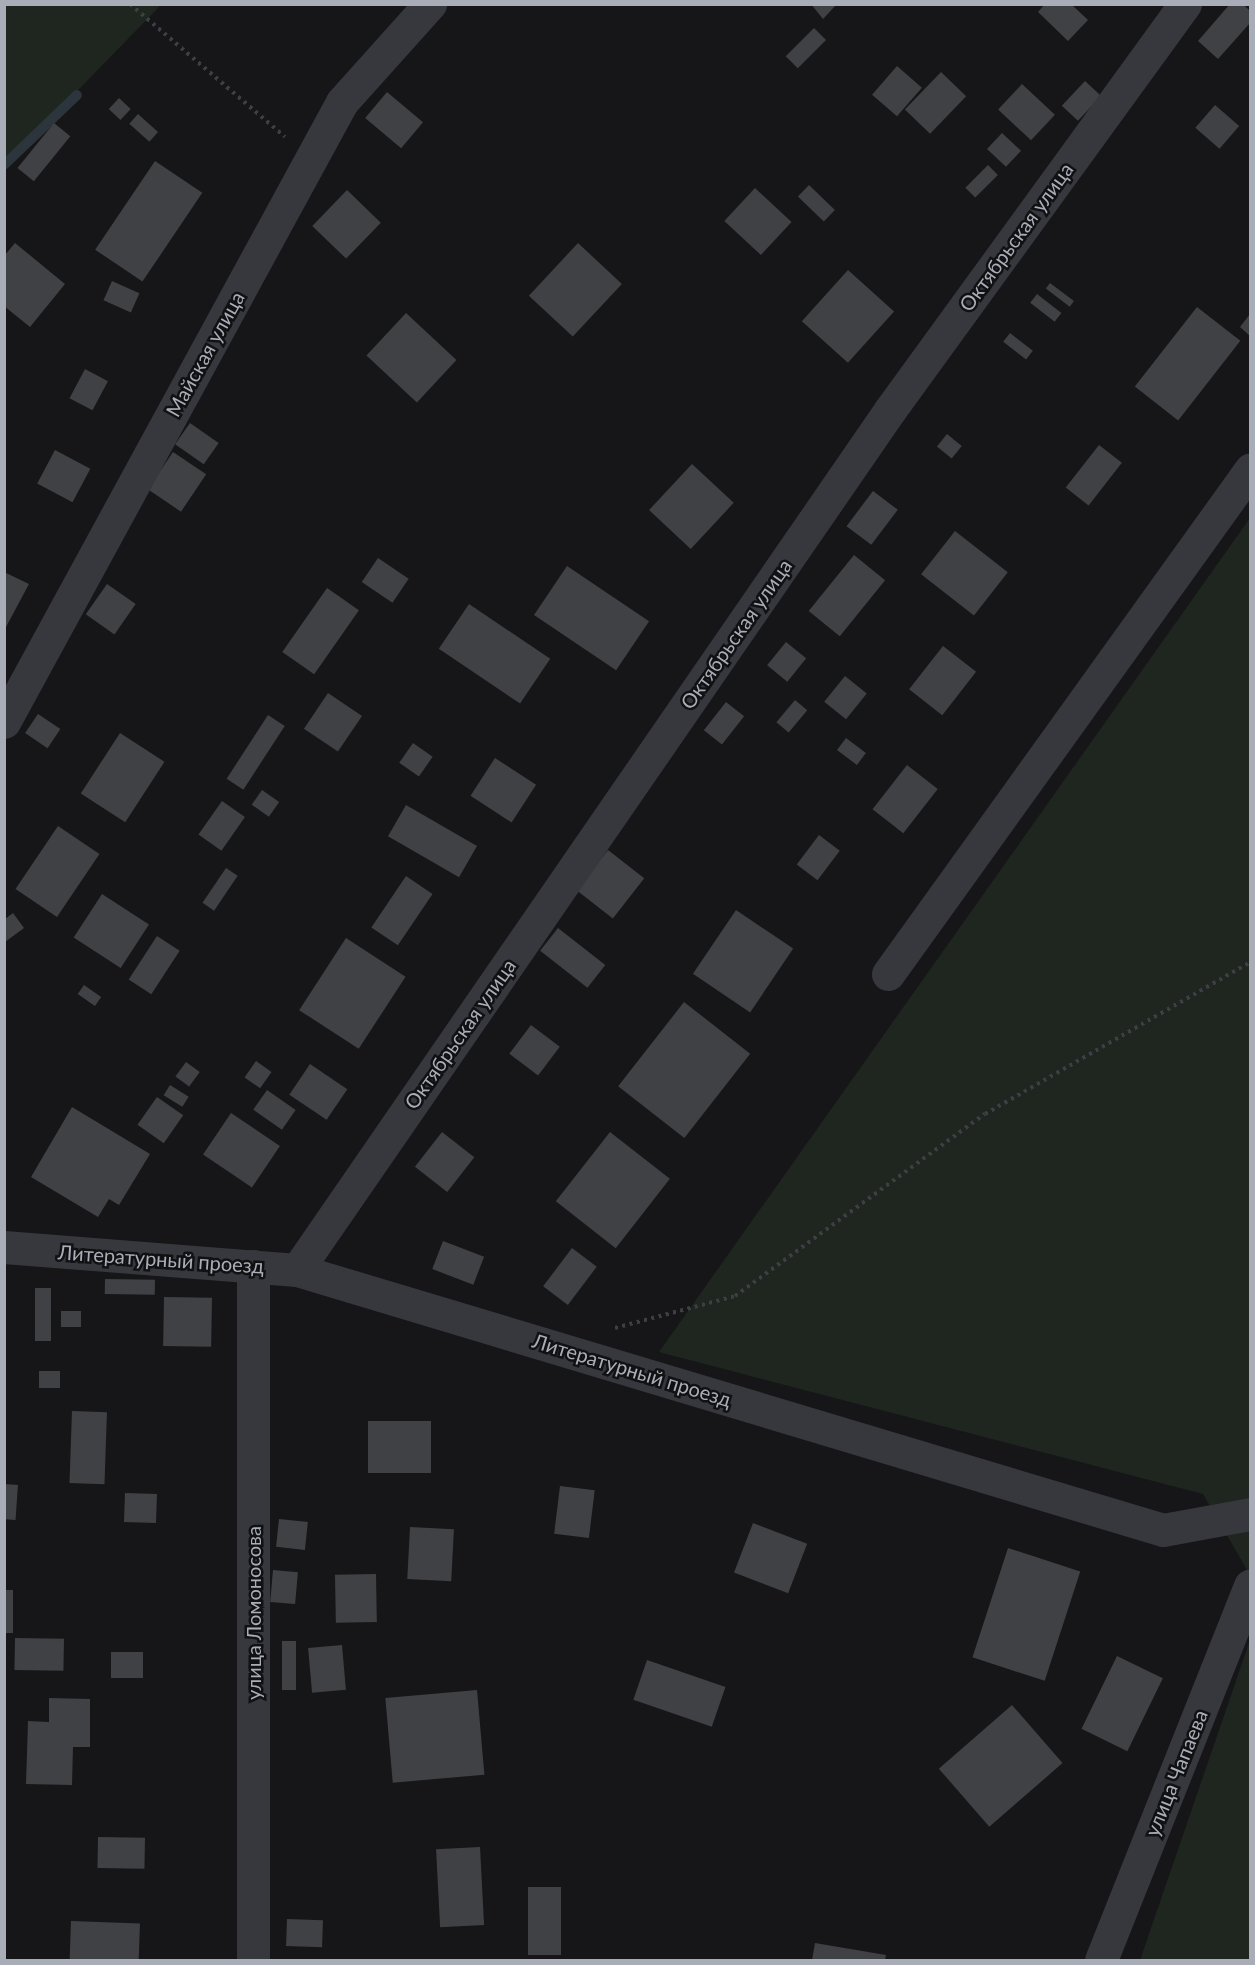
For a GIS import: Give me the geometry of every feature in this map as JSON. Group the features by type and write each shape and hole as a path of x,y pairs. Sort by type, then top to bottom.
{"street":[{"name":"Майская улица","path":"4,722 342,102 430,4"},
{"name":"Октябрьская улица","path":"297,1270 890,410 1185,4"},
{"path":"888,974 1251,470"},
{"name":"Литературный проезд","path":"4,1247 297,1270 1163,1530 1251,1514"},
{"name":"улица Ломоносова","path":"253,1266 253,1960"},
{"name":"улица Чапаева","path":"1101,1960 1251,1586"}],"path":[{"path":"130,4 311,159"},
{"path":"608,1330 735,1296 985,1113 1251,962"}],"shaded area":[{"path":"4,5 161,5 5,165"},
{"path":"1250,518 1250,1575 1203,1494 659,1352"},
{"path":"1250,1640 1250,1960 1140,1960"}],"building":[{"path":"811,4 837,4 823,19"},
{"path":"1045,4 1071,4 1088,20 1068,41 1038,12"},
{"path":"1230,4 1243,4 1250,11 1250,23 1218,59 1198,41"},
{"path":"814,28 826,40 798,68 786,56"},
{"path":"897,66 922,88 897,116 872,95"},
{"path":"941,72 966,96 930,134 905,109"},
{"path":"1085,81 1101,96 1078,121 1062,106"},
{"path":"1022,84 1055,115 1031,140 998,110"},
{"path":"387,92 423,122 401,148 365,118"},
{"path":"119,98 131,109 120,120 109,109"},
{"path":"1215,105 1239,126 1219,149 1195,128"},
{"path":"138,114 158,132 149,142 129,124"},
{"path":"54,123 70,136 34,181 17,168"},
{"path":"1002,133 1021,151 1006,167 987,149"},
{"path":"155,161 202,193 142,282 95,250"},
{"path":"988,165 998,175 975,198 965,188"},
{"path":"809,185 835,210 824,222 798,197"},
{"path":"755,188 792,222 761,255 724,221"},
{"path":"347,190 381,223 346,259 312,226"},
{"path":"15,243 65,284 30,327 4,306 4,256"},
{"path":"578,243 622,284 573,337 529,296"},
{"path":"848,270 894,311 848,363 802,321"},
{"path":"112,281 139,293 131,312 103,300"},
{"path":"1050,283 1074,301 1070,307 1046,289"},
{"path":"1037,294 1061,313 1055,322 1030,303"},
{"path":"1197,307 1240,341 1178,420 1135,387"},
{"path":"406,313 456,360 417,402 366,355"},
{"path":"1250,314 1250,336 1240,327"},
{"path":"1010,333 1033,351 1026,360 1003,342"},
{"path":"85,369 108,381 92,410 70,398"},
{"path":"190,423 219,443 204,464 175,444"},
{"path":"947,434 962,446 952,458 937,446"},
{"path":"1099,445 1122,463 1089,505 1066,488"},
{"path":"55,450 90,469 72,502 37,484"},
{"path":"173,452 206,474 181,512 148,489"},
{"path":"692,464 734,503 691,549 649,510"},
{"path":"873,491 898,510 871,545 847,526"},
{"path":"955,531 1008,572 974,616 921,574"},
{"path":"854,555 885,580 840,636 809,611"},
{"path":"378,558 409,579 392,603 362,582"},
{"path":"567,566 649,621 616,670 534,615"},
{"path":"4,572 29,584 6,627 4,626"},
{"path":"107,584 136,604 114,634 86,614"},
{"path":"327,588 359,610 314,674 282,652"},
{"path":"469,604 550,659 520,704 439,649"},
{"path":"786,642 806,658 787,682 767,665"},
{"path":"943,646 976,672 942,715 909,689"},
{"path":"845,676 867,694 846,719 824,702"},
{"path":"328,693 362,716 338,752 304,729"},
{"path":"795,700 807,710 789,732 776,722"},
{"path":"726,702 744,716 722,745 704,730"},
{"path":"38,714 60,729 48,748 25,733"},
{"path":"268,715 285,726 243,790 227,779"},
{"path":"120,733 164,762 125,822 81,793"},
{"path":"846,738 866,753 857,765 837,750"},
{"path":"413,743 433,757 419,776 399,763"},
{"path":"495,758 536,785 512,822 470,796"},
{"path":"907,765 938,789 903,833 873,809"},
{"path":"262,790 279,802 269,817 252,805"},
{"path":"222,801 245,817 221,851 198,835"},
{"path":"406,805 477,846 459,877 388,836"},
{"path":"58,826 99,854 57,917 16,889"},
{"path":"819,835 840,851 817,880 797,865"},
{"path":"608,850 644,878 613,919 577,890"},
{"path":"226,868 238,876 214,911 203,903"},
{"path":"406,876 433,894 398,945 371,927"},
{"path":"102,894 149,924 121,968 74,938"},
{"path":"736,910 793,949 750,1012 693,974"},
{"path":"13,913 24,928 5,942 5,919"},
{"path":"558,928 605,965 587,988 540,951"},
{"path":"157,936 180,951 151,994 129,980"},
{"path":"346,938 406,977 359,1049 299,1010"},
{"path":"84,985 101,997 95,1006 78,994"},
{"path":"684,1002 750,1054 684,1138 618,1086"},
{"path":"531,1025 560,1047 538,1075 509,1054"},
{"path":"256,1061 272,1072 260,1088 245,1077"},
{"path":"186,1062 200,1072 189,1087 175,1077"},
{"path":"310,1064 347,1089 327,1120 289,1095"},
{"path":"170,1085 189,1097 182,1107 164,1095"},
{"path":"267,1090 296,1110 282,1130 253,1110"},
{"path":"157,1097 183,1115 164,1143 137,1125"},
{"path":"72,1107 150,1154 119,1205 109,1199 98,1217 31,1177"},
{"path":"231,1113 280,1146 252,1187 203,1154"},
{"path":"442,1132 474,1157 447,1192 415,1167"},
{"path":"610,1132 670,1179 616,1248 556,1201"},
{"path":"443,1241 484,1257 473,1285 432,1269"},
{"path":"572,1248 597,1267 568,1305 543,1286"},
{"path":"105,1279 155,1280 155,1295 105,1294"},
{"path":"35,1288 51,1288 51,1341 35,1341"},
{"path":"164,1297 212,1298 211,1347 163,1346"},
{"path":"61,1311 81,1311 81,1327 61,1327"},
{"path":"39,1371 60,1371 60,1388 39,1388"},
{"path":"72,1411 107,1412 104,1484 69,1483"},
{"path":"368,1421 431,1421 431,1473 368,1473"},
{"path":"4,1484 18,1485 16,1520 4,1519"},
{"path":"560,1486 595,1490 589,1538 554,1534"},
{"path":"125,1493 157,1494 156,1523 124,1522"},
{"path":"279,1519 308,1522 305,1550 276,1547"},
{"path":"753,1523 807,1544 788,1593 734,1572"},
{"path":"410,1527 454,1529 451,1581 407,1579"},
{"path":"1008,1548 1080,1571 1045,1681 972,1657"},
{"path":"273,1570 298,1572 295,1604 270,1602"},
{"path":"376,1574 377,1622 336,1623 335,1575"},
{"path":"4,1590 13,1590 13,1633 4,1633"},
{"path":"15,1638 64,1639 63,1671 14,1670"},
{"path":"282,1641 296,1641 296,1690 282,1690"},
{"path":"342,1645 346,1690 312,1693 308,1648"},
{"path":"111,1652 143,1652 143,1678 111,1678"},
{"path":"1117,1656 1163,1678 1127,1751 1081,1729"},
{"path":"647,1660 725,1687 712,1727 633,1700"},
{"path":"477,1690 484,1775 393,1783 385,1698"},
{"path":"49,1698 90,1699 90,1747 73,1747 72,1785 26,1784 28,1721 49,1722"},
{"path":"1012,1705 1063,1763 989,1827 939,1769"},
{"path":"98,1837 145,1838 144,1869 97,1868"},
{"path":"480,1847 484,1925 440,1927 436,1849"},
{"path":"528,1887 561,1887 561,1955 528,1955"},
{"path":"287,1919 323,1920 322,1947 286,1946"},
{"path":"71,1921 140,1923 139,1960 70,1960"},
{"path":"815,1943 886,1955 885,1960 812,1960"}],"waterway":[{"path":"4,165 77,95"}]}
